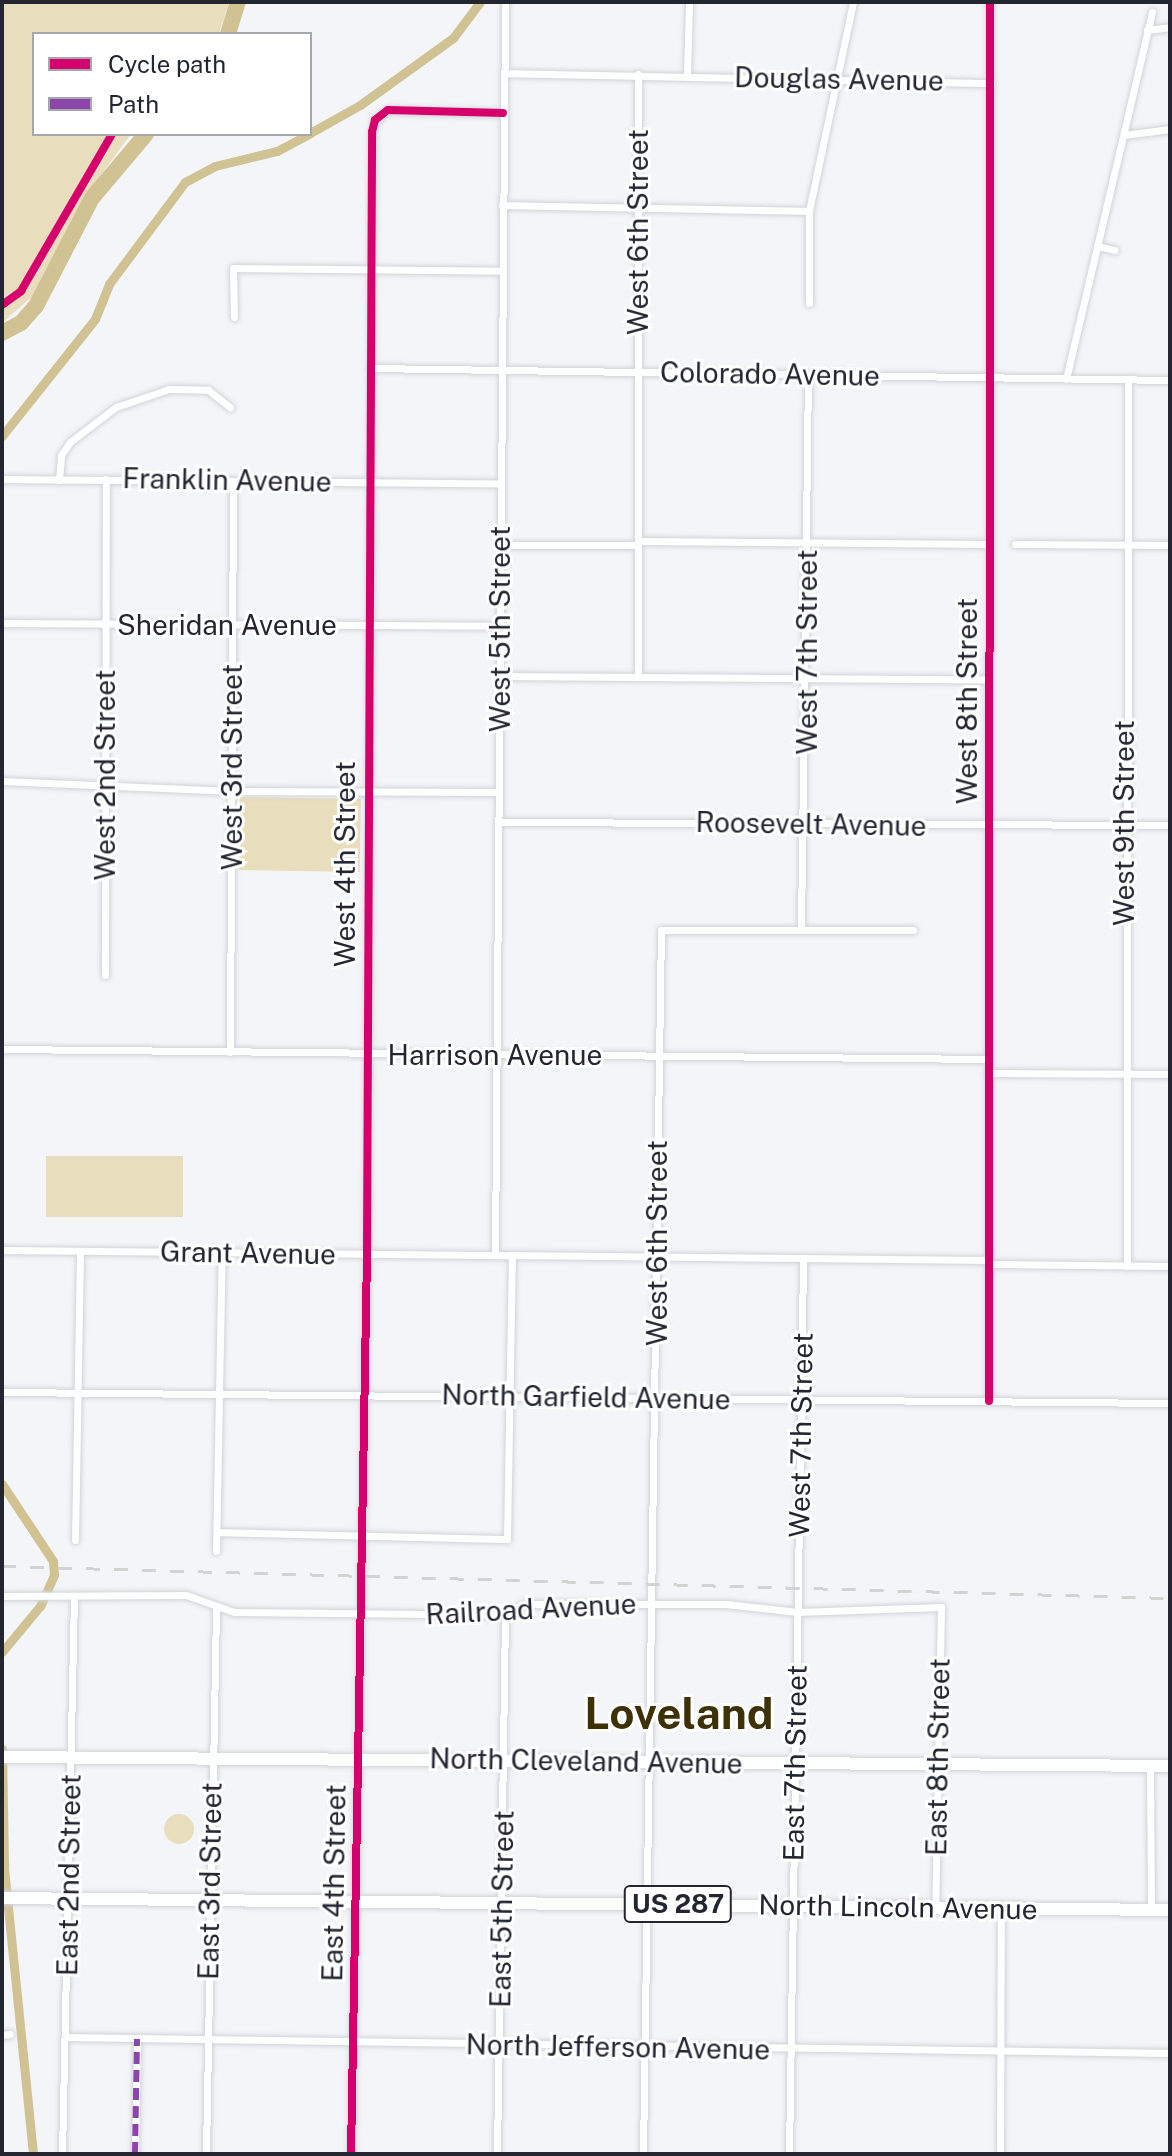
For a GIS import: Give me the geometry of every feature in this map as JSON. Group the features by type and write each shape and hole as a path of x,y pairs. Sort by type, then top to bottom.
{"highway":[{"name":"North Cleveland Avenue","path":"5,1757 1170,1766"},
{"name":"North Lincoln Avenue","path":"2,1898 1170,1910"}],"street":[{"path":"687,75 689,2"},
{"path":"809,303 809,211 853,2"},
{"name":"West 8th Street","path":"989,1401 990,2"},
{"name":"West 5th Street","path":"495,1255 505,3"},
{"path":"1066,379 1152,12"},
{"path":"1147,30 1170,27"},
{"path":"504,73 638,74"},
{"name":"Douglas Avenue","path":"638,74 991,83"},
{"name":"West 6th Street","path":"638,74 638,677"},
{"name":"West 4th Street","path":"361,1613 367,1254 372,132 378,117 388,110 503,113"},
{"path":"1124,135 1170,129"},
{"path":"502,205 809,211"},
{"path":"1097,246 1115,250"},
{"path":"234,317 233,268 502,271"},
{"name":"Colorado Avenue","path":"370,368 1170,380"},
{"name":"West 7th Street","path":"801,929 808,375"},
{"name":"West 9th Street","path":"1127,1266 1124,544 1128,381"},
{"path":"59,480 61,455 70,442 116,407 169,389 208,390 230,407"},
{"name":"Franklin Avenue","path":"2,479 501,483"},
{"name":"West 2nd Street","path":"105,975 106,479"},
{"name":"West 3rd Street","path":"230,1052 233,481"},
{"path":"501,545 990,544"},
{"path":"1015,544 1170,545"},
{"name":"Sheridan Avenue","path":"2,623 501,626"},
{"path":"500,676 989,679"},
{"path":"2,781 232,791 499,792"},
{"name":"Roosevelt Avenue","path":"499,822 1170,825"},
{"path":"801,929 913,930"},
{"name":"West 6th Street","path":"643,2154 661,930 801,929"},
{"name":"Harrison Avenue","path":"2,1049 366,1056 497,1052 988,1059"},
{"path":"988,1073 1170,1074"},
{"name":"Grant Avenue","path":"2,1250 512,1255"},
{"path":"75,1540 80,1251"},
{"path":"216,1551 222,1252"},
{"path":"217,1532 507,1539 512,1255 1170,1266"},
{"name":"West 7th Street","path":"798,1612 803,1258"},
{"name":"North Garfield Avenue","path":"2,1392 1170,1403"},
{"name":"Railroad Avenue","path":"2,1596 199,1596 216,1608 505,1615 526,1604 652,1604 798,1612 941,1607"},
{"name":"East 2nd Street","path":"62,2154 74,1596"},
{"name":"East 8th Street","path":"935,1908 941,1607"},
{"name":"East 3rd Street","path":"206,2154 216,1608"},
{"name":"East 7th Street","path":"789,2154 798,1612"},
{"name":"East 4th Street","path":"351,2154 361,1613"},
{"name":"East 5th Street","path":"497,2154 505,1615"},
{"path":"1150,1766 1151,1910"},
{"path":"1000,2154 1001,1909"},
{"name":"North Jefferson Avenue","path":"65,2037 500,2046 1170,2053"},
{"path":"135,2154 137,2039"}],"shaded area":[{"path":"2,2 229,2 220,32 32,32 32,136 130,136 98,179 43,287 2,323"},
{"path":"240,797 361,799 360,872 239,870"},
{"path":"46,1156 183,1156 183,1217 46,1217"},
{"path":"179,1814 185,1815 193,1823 193,1835 185,1843 179,1844 173,1843 165,1835 164,1829 165,1823 173,1815"}],"waterway":[{"path":"229,32 238,2"},
{"path":"312,132 360,105 453,38 480,2"},
{"path":"2,333 21,323 36,306 92,198 144,136"},
{"path":"2,436 95,319 109,284 185,182 215,166 277,151 305,136"},
{"path":"2,1484 53,1561 54,1575 40,1606 2,1652"},
{"path":"2,1749 4,1868 33,2154"}],"railway":[{"path":"2,1566 1170,1598"}],"marked path":[{"path":"135,2154 137,2039"}],"cycle path":[{"path":"989,1401 990,2"},
{"path":"351,2154 367,1254 372,132 375,120 388,110 503,113"},
{"path":"2,305 21,291 111,136"}],"district":[{"name":"Loveland","path":"679,1713"}]}
